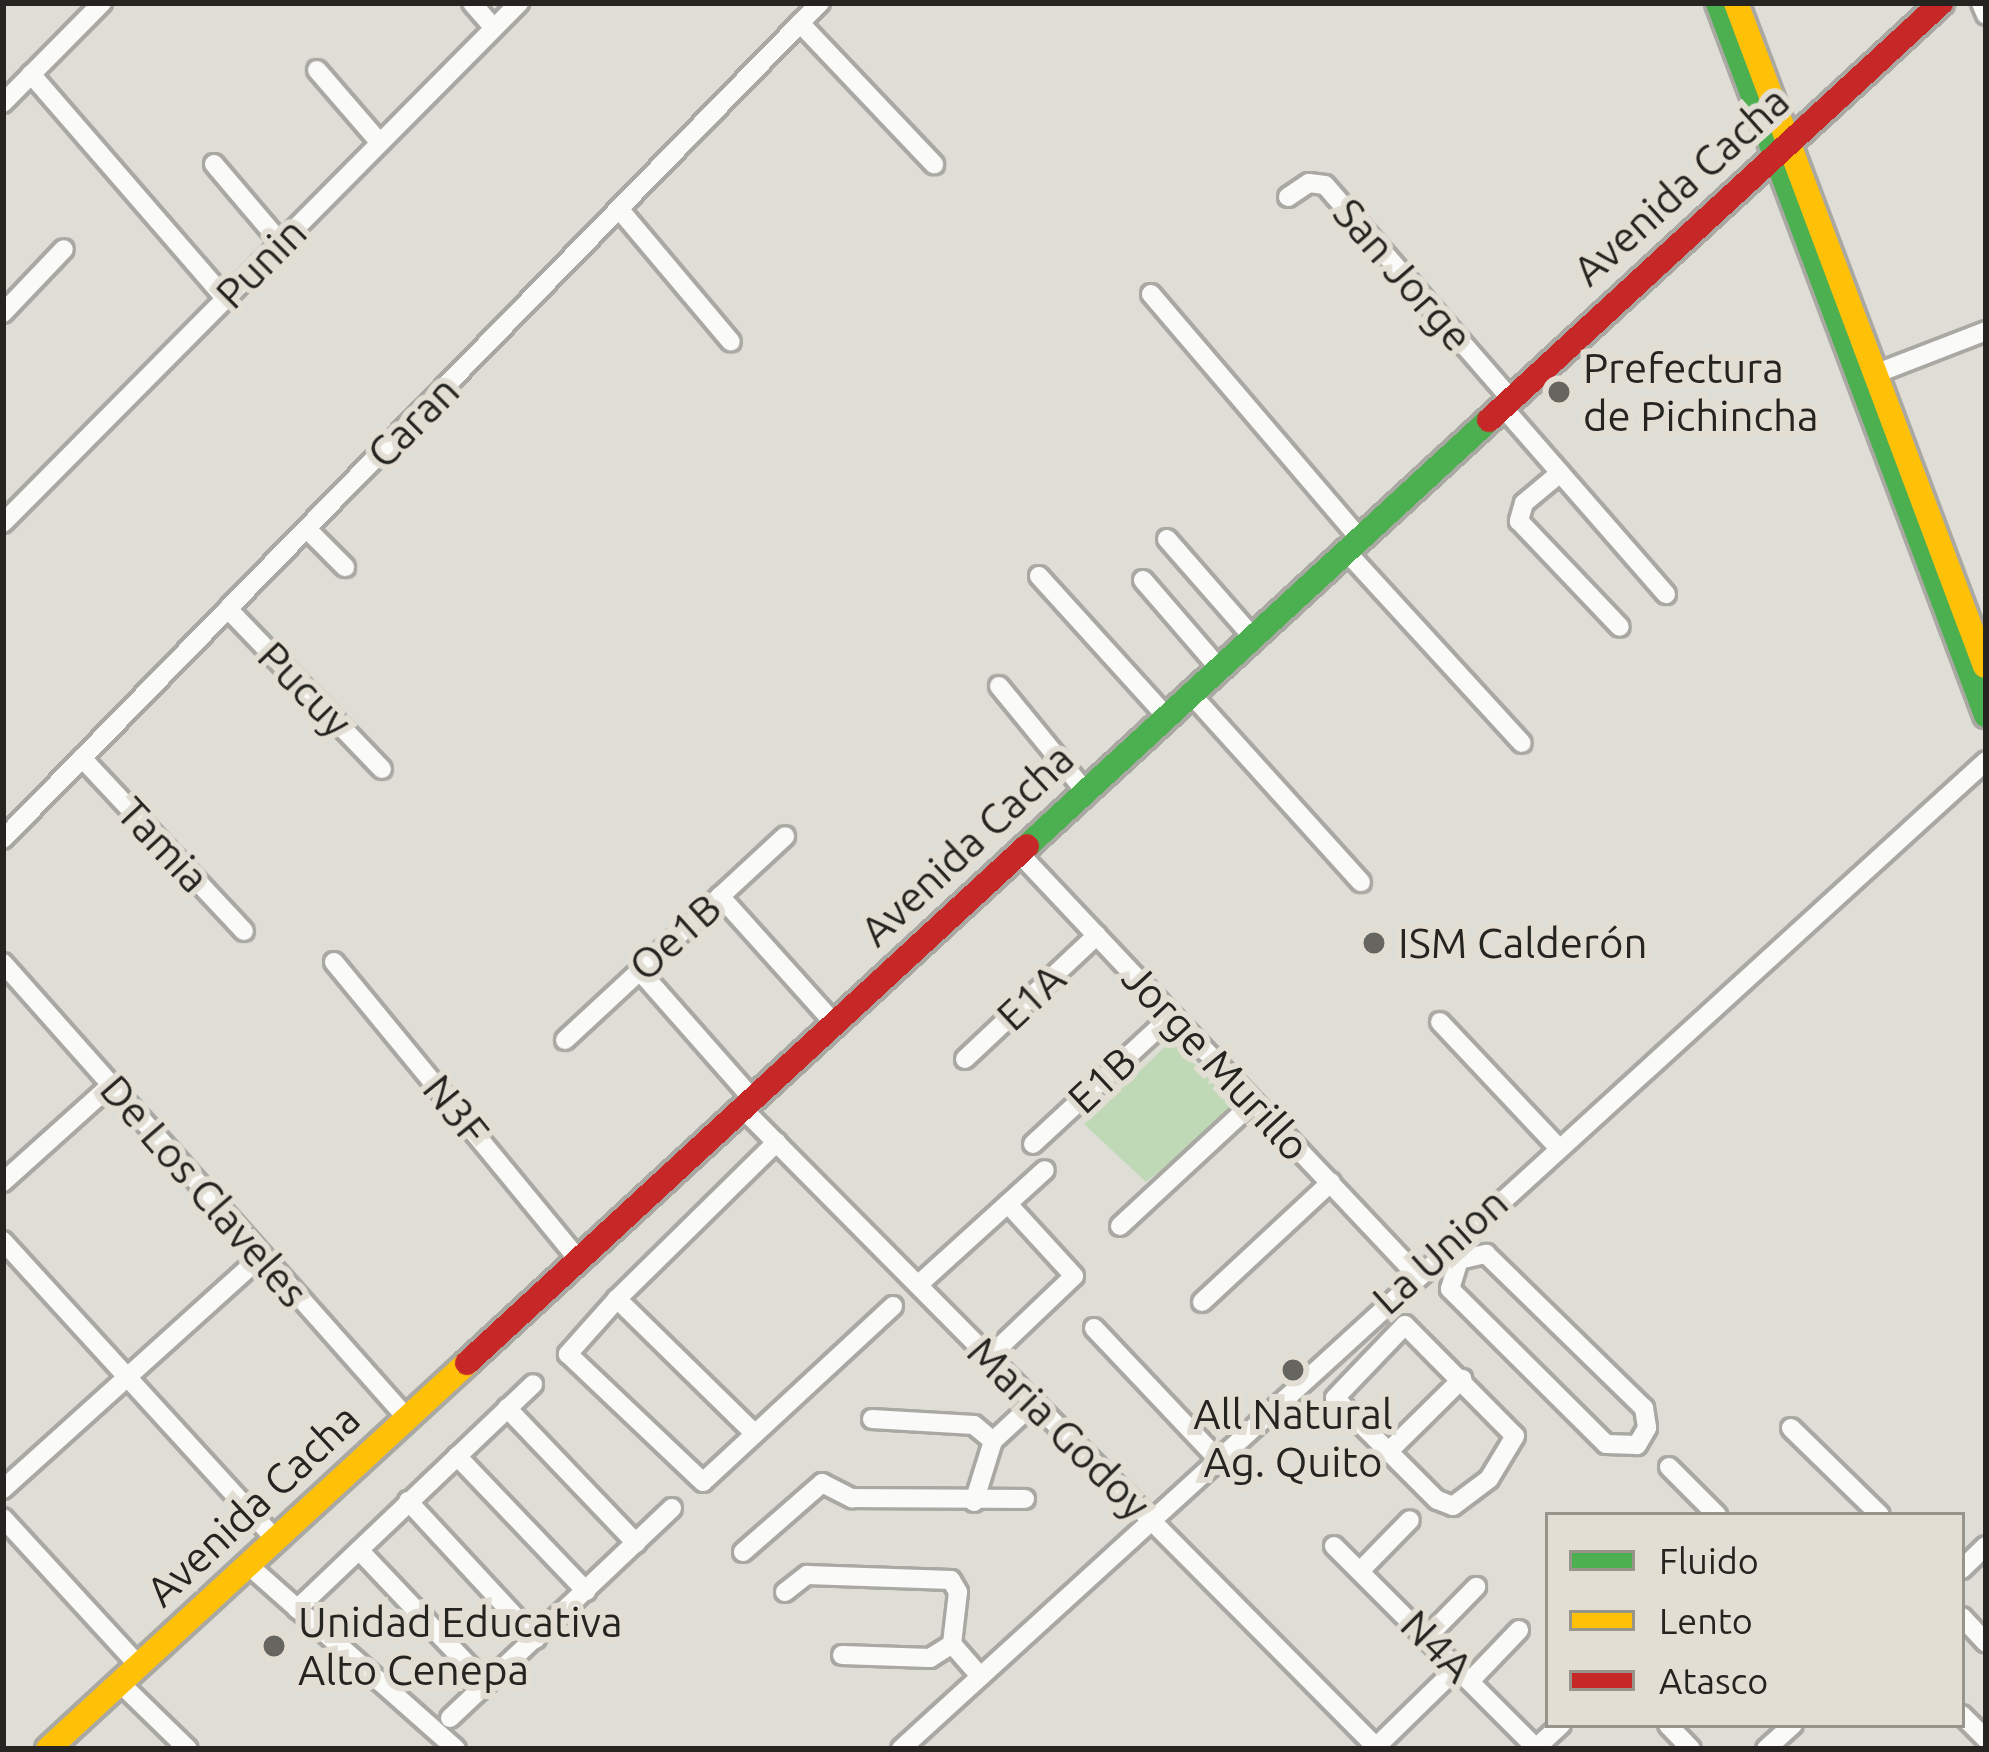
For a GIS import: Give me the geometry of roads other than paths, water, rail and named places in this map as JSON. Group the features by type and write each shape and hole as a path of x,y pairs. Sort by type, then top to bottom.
{"street":[{"path":"3,103 102,3"},
{"path":"472,3 494,28"},
{"name":"Punin","path":"3,524 519,3"},
{"name":"Caran","path":"3,838 820,3"},
{"path":"1718,3 1781,147 1867,376 1986,668"},
{"path":"1736,3 1781,147"},
{"name":"Avenida Cacha","path":"48,1749 1504,401 1941,3"},
{"path":"1981,3 1986,15"},
{"path":"800,23 934,164"},
{"path":"316,70 380,143"},
{"path":"32,74 226,299"},
{"path":"214,164 281,243"},
{"name":"San Jorge","path":"1288,197 1309,183 1325,185 1504,401"},
{"path":"620,210 731,342"},
{"path":"3,313 64,249"},
{"path":"1151,294 1351,543 1522,742"},
{"path":"1867,376 1986,331"},
{"path":"1504,401 1560,473 1666,593"},
{"path":"1560,473 1524,502 1520,521 1620,627"},
{"path":"307,529 346,567"},
{"path":"1167,539 1251,635"},
{"path":"1039,576 1165,716"},
{"path":"1143,580 1218,667"},
{"name":"Pucuy","path":"228,609 382,769"},
{"path":"1970,627 1986,715"},
{"path":"999,686 1084,790"},
{"path":"1190,693 1361,882"},
{"name":"Tamia","path":"82,758 244,931"},
{"name":"La Union","path":"901,1749 1415,1273 1453,1252 1557,1145 1986,761"},
{"name":"Oe1B","path":"565,1040 785,836"},
{"name":"Jorge Murillo","path":"1017,851 1415,1273"},
{"path":"720,896 833,1022"},
{"name":"E1A","path":"964,1059 1097,935"},
{"name":"N3F","path":"334,962 577,1258"},
{"name":"De Los Claveles","path":"3,963 406,1417"},
{"name":"Maria Godoy","path":"639,970 777,1142 1377,1748"},
{"name":"E1B","path":"1034,1144 1171,1016"},
{"path":"1440,1022 1557,1145"},
{"path":"3,1182 111,1085"},
{"path":"1120,1226 1253,1103"},
{"path":"703,1482 568,1354 617,1299 777,1142"},
{"path":"918,1285 1045,1170"},
{"path":"1202,1302 1331,1182"},
{"path":"989,1357 1074,1276 1008,1204"},
{"path":"3,1240 274,1538"},
{"path":"1453,1252 1486,1254 1630,1391 1648,1418 1636,1445 1606,1444 1450,1289 1453,1252"},
{"path":"3,1489 261,1257"},
{"path":"617,1299 754,1433"},
{"path":"450,1718 892,1306"},
{"path":"1408,1325 1515,1436 1490,1479 1453,1506 1437,1500 1335,1398 1372,1353 1408,1325"},
{"path":"1094,1328 1215,1456"},
{"path":"1353,1331 1372,1353"},
{"path":"1389,1451 1462,1379"},
{"path":"297,1609 533,1384"},
{"path":"974,1502 993,1441 1034,1403"},
{"path":"507,1408 636,1543"},
{"path":"872,1419 976,1425 993,1441"},
{"path":"1791,1428 1877,1512"},
{"path":"457,1456 586,1592"},
{"path":"1669,1467 1714,1512"},
{"path":"743,1552 822,1483 852,1498 1025,1499"},
{"path":"408,1501 536,1639"},
{"path":"3,1518 188,1749"},
{"path":"1360,1571 1410,1520"},
{"name":"N4A","path":"1334,1546 1537,1749"},
{"path":"359,1550 486,1684"},
{"path":"247,1564 456,1749"},
{"path":"785,1592 807,1575 951,1580 958,1592 952,1644 980,1676"},
{"path":"1428,1636 1477,1587"},
{"path":"1965,1621 1986,1643"},
{"path":"1377,1748 1519,1630"},
{"path":"842,1655 930,1658 952,1644"}],"place":[{"name":"Prefectura de Pichincha","path":"1559,392"},
{"name":"ISM Calderón","path":"1374,943"},
{"name":"All Natural Ag. Quito","path":"1293,1370"},
{"name":"Unidad Educativa Alto Cenepa","path":"274,1646"}]}
